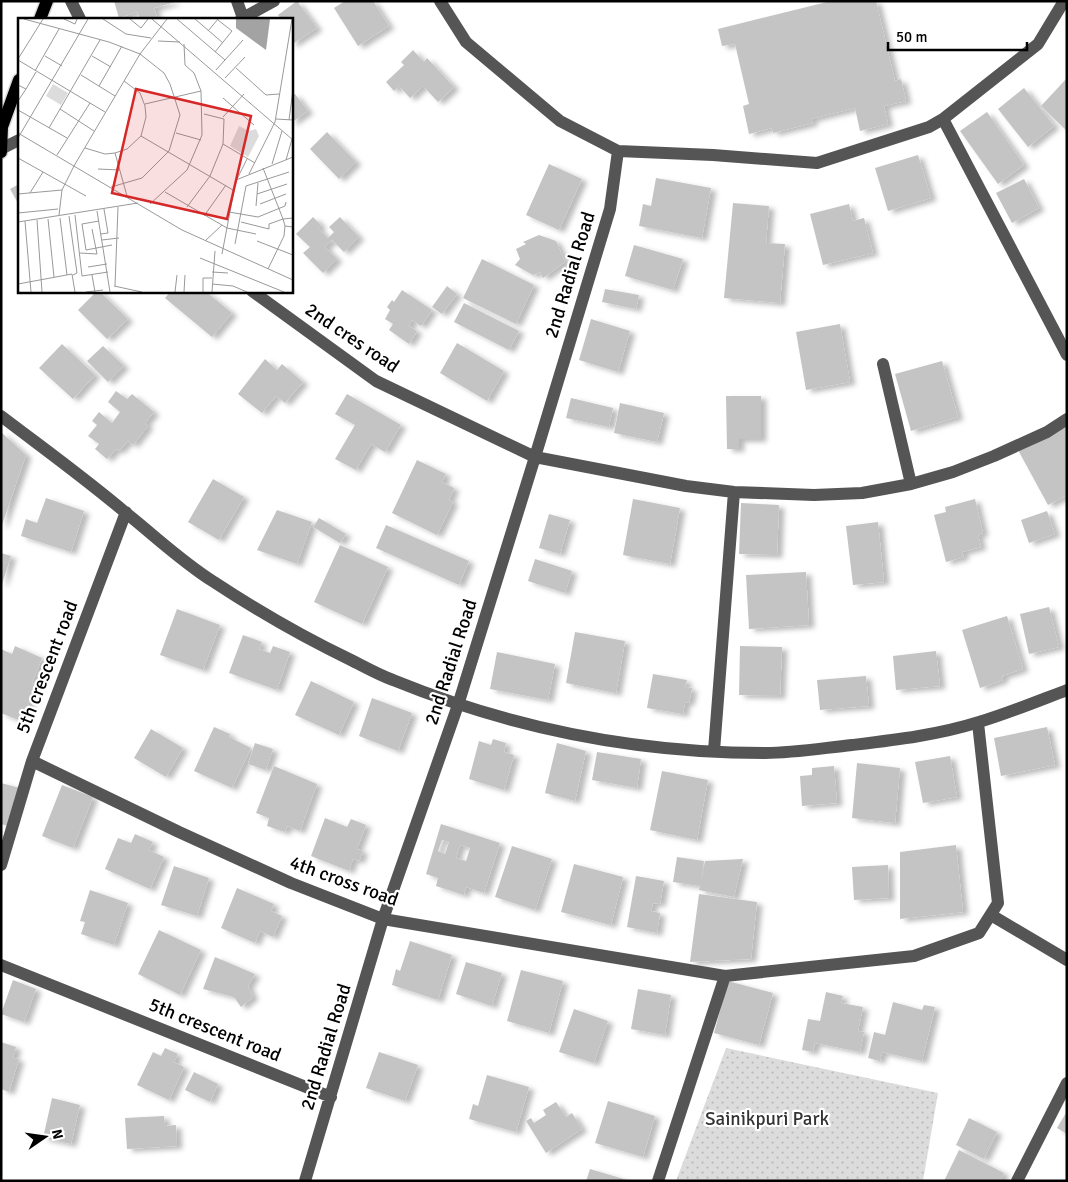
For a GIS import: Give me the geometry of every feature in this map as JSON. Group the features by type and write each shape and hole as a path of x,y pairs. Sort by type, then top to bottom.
{"main road":[{"path":"40,18 46,1"},
{"path":"2,150 2,128 18,83"}],"street":[{"path":"70,1 79,18"},
{"path":"237,1 242,18 274,1"},
{"path":"440,1 466,42 560,121 618,151 714,155 817,163 929,127 942,119 1038,44 1064,1"},
{"path":"942,119 1067,355"},
{"path":"2,150 18,141"},
{"name":"2nd Radial Road","path":"305,1181 383,919 458,704 535,457 610,209 618,151"},
{"name":"2nd cres road","path":"253,292 376,381 535,457 686,486 734,492 814,495 862,493 911,484 953,472 1047,432 1067,419"},
{"path":"883,364 911,484"},
{"path":"1,416 126,512 167,548 210,580 270,618 391,680 458,704 573,735 644,747 714,751 767,753 826,748 900,738 978,723 1067,690"},
{"path":"714,751 734,492"},
{"name":"5th crescent road","path":"1,865 32,760 126,512"},
{"path":"978,723 998,903 990,915 1067,960"},
{"name":"4th cross road","path":"32,760 179,832 292,883 383,919 724,976 914,956 979,933 990,915"},
{"name":"5th crescent road","path":"1,965 331,1096"},
{"path":"658,1181 724,976"},
{"path":"1018,1181 1067,1083"}],"green space":[{"name":"Sainikpuri Park","path":"726,1048 938,1093 923,1181 676,1181"}],"building":[{"path":"114,1 175,1 154,8 157,17 140,18 137,12 119,18"},
{"path":"297,1 317,28 292,44 292,18 280,18 278,15"},
{"path":"345,1 373,1 389,26 358,46 334,8"},
{"path":"831,1 876,1 895,81 901,79 906,101 884,106 888,124 860,131 855,108 811,119 813,123 773,133 772,128 749,134 743,106 749,104 735,44 722,46 718,29"},
{"path":"413,50 424,62 427,58 454,87 438,102 423,86 410,98 399,86 394,91 386,82 404,65 401,62"},
{"path":"1067,78 1067,131 1041,106"},
{"path":"1024,88 1054,126 1028,147 998,109"},
{"path":"295,94 308,111 292,122 292,96"},
{"path":"987,112 1024,165 998,184 960,131"},
{"path":"327,132 356,162 339,179 310,149"},
{"path":"918,155 931,198 888,211 875,168"},
{"path":"549,164 582,179 559,230 526,215"},
{"path":"656,178 711,188 702,238 639,226 643,204 651,206"},
{"path":"1024,179 1039,208 1012,223 996,193"},
{"path":"18,185 18,203 10,189"},
{"path":"733,203 769,206 766,243 785,244 780,303 724,298"},
{"path":"849,204 853,221 864,218 873,253 823,265 810,214"},
{"path":"313,217 321,225 318,228 328,238 334,232 329,227 340,217 359,237 344,252 332,240 325,247 337,259 323,273 303,253 310,247 296,234"},
{"path":"539,235 556,241 565,262 543,278 540,272 533,275 515,265 520,259 516,249 526,244 523,242"},
{"path":"634,245 683,259 673,290 625,276"},
{"path":"482,259 534,285 516,324 463,298"},
{"path":"447,286 457,294 442,314 432,307"},
{"path":"605,289 639,295 636,309 602,302"},
{"path":"402,290 432,310 421,326 412,320 409,326 417,331 409,344 389,330 393,324 385,319 390,310 387,307 392,300 394,302"},
{"path":"96,292 100,292 128,319 107,339 78,310"},
{"path":"170,292 206,292 232,313 212,337 165,298"},
{"path":"464,303 519,331 509,350 454,322"},
{"path":"591,319 630,331 618,372 579,360"},
{"path":"840,324 850,382 806,390 796,332"},
{"path":"457,343 504,371 487,401 440,373"},
{"path":"62,344 95,375 73,399 39,368"},
{"path":"103,346 124,366 108,382 87,361"},
{"path":"265,359 277,370 282,364 303,382 285,403 276,396 262,413 238,394"},
{"path":"942,361 958,417 911,431 895,374"},
{"path":"116,391 127,399 132,394 154,412 145,423 148,426 133,445 128,441 119,451 116,449 107,459 95,449 99,444 88,436 97,425 92,421 99,412 112,423 120,412 108,402"},
{"path":"347,394 401,425 385,452 371,444 356,470 335,459 355,425 335,414"},
{"path":"726,396 761,396 761,439 739,439 739,449 727,449"},
{"path":"571,398 613,408 609,427 566,418"},
{"path":"620,403 664,413 657,442 614,433"},
{"path":"1067,423 1067,495 1048,505 1018,450"},
{"path":"1,432 26,455 2,525 1,525"},
{"path":"417,460 446,474 442,482 454,488 449,500 453,502 437,535 392,513"},
{"path":"213,479 244,497 219,540 188,522"},
{"path":"46,498 84,511 71,552 21,536 26,519 37,523"},
{"path":"633,499 680,508 670,564 623,555"},
{"path":"975,499 983,533 978,535 981,547 962,552 964,557 946,562 934,515 946,512 945,507"},
{"path":"741,503 779,505 777,555 739,554"},
{"path":"277,510 312,522 297,564 257,550"},
{"path":"1047,511 1055,534 1029,543 1021,520"},
{"path":"549,514 570,520 560,554 539,548"},
{"path":"319,518 346,534 340,543 313,527"},
{"path":"878,522 884,582 853,585 846,526"},
{"path":"386,525 469,561 459,585 376,548"},
{"path":"340,545 388,567 362,624 314,602"},
{"path":"1,553 11,556 2,584 1,584"},
{"path":"535,559 572,571 565,593 528,581"},
{"path":"806,572 809,625 749,629 746,575"},
{"path":"1049,607 1059,647 1029,654 1020,614"},
{"path":"177,609 220,625 203,670 160,655"},
{"path":"1007,616 1023,669 1002,676 1003,680 980,688 962,630"},
{"path":"575,632 625,641 616,693 566,683"},
{"path":"243,635 262,642 259,649 270,653 273,646 290,652 277,690 229,673"},
{"path":"15,646 42,658 32,683 37,685 21,721 1,713 1,649 12,654"},
{"path":"740,646 782,647 780,696 739,695"},
{"path":"936,651 940,686 896,690 893,656"},
{"path":"497,652 555,664 548,700 490,689"},
{"path":"653,674 687,680 685,687 692,688 689,703 685,702 683,714 647,708"},
{"path":"866,676 869,706 820,710 817,680"},
{"path":"311,681 354,702 339,735 295,715"},
{"path":"372,698 412,713 398,751 359,736"},
{"path":"214,727 230,734 229,737 251,748 232,788 194,771"},
{"path":"1047,727 1055,765 1001,776 994,738"},
{"path":"151,729 183,748 166,777 134,758"},
{"path":"493,739 506,743 504,752 514,755 504,790 469,779 479,741 491,745"},
{"path":"255,743 273,749 266,770 248,764"},
{"path":"557,743 586,751 575,801 545,793"},
{"path":"597,752 641,759 637,788 592,780"},
{"path":"950,756 957,797 923,803 915,762"},
{"path":"857,763 900,768 895,823 852,818"},
{"path":"274,766 317,784 300,831 287,826 285,832 267,826 269,818 256,813"},
{"path":"834,766 837,803 802,806 800,776 812,775 812,768"},
{"path":"662,771 708,780 697,840 650,830"},
{"path":"1,783 20,788 9,826 1,824"},
{"path":"62,785 93,797 73,848 42,836"},
{"path":"325,818 347,827 351,819 366,825 357,849 363,851 359,861 353,859 349,871 311,856"},
{"path":"441,824 500,843 484,893 466,887 464,895 436,886 438,878 426,874","holes":["442,840 449,842 445,854 438,851","460,845 470,848 466,861 456,858"]},
{"path":"135,834 153,842 149,850 164,857 150,889 105,869 118,838 131,843"},
{"path":"956,845 963,912 900,919 900,852"},
{"path":"512,846 552,859 535,910 495,897"},
{"path":"677,857 704,861 701,883 705,861 743,859 734,897 699,890 700,886 673,882"},
{"path":"574,864 623,877 611,925 561,912"},
{"path":"888,865 889,898 854,900 852,867"},
{"path":"174,866 209,878 197,916 161,905"},
{"path":"636,876 664,881 660,904 653,903 651,911 660,913 657,933 627,927"},
{"path":"237,888 274,904 271,911 282,916 273,937 260,931 255,943 221,928"},
{"path":"90,890 128,903 114,945 81,934 85,922 80,921"},
{"path":"699,894 757,902 751,959 690,962"},
{"path":"159,930 201,950 180,995 138,974"},
{"path":"410,941 452,955 438,1000 392,985 396,969 400,971"},
{"path":"215,957 255,974 248,986 253,997 241,1007 234,997 203,989"},
{"path":"466,962 502,973 492,1006 456,994"},
{"path":"521,970 563,981 549,1033 507,1021"},
{"path":"13,980 36,989 24,1022 1,1014"},
{"path":"728,981 773,993 759,1045 714,1033"},
{"path":"638,989 671,995 665,1035 631,1029"},
{"path":"826,992 843,996 841,1003 863,1007 858,1031 864,1032 860,1052 815,1043 813,1052 802,1050 808,1019 820,1021"},
{"path":"893,1002 922,1010 924,1005 935,1007 922,1061 882,1052 880,1061 868,1058 874,1032 885,1035"},
{"path":"574,1009 608,1021 594,1063 559,1052"},
{"path":"1,1042 16,1047 13,1058 19,1059 9,1092 1,1089"},
{"path":"165,1048 178,1054 174,1062 184,1067 169,1100 137,1085 153,1052 161,1056"},
{"path":"379,1052 418,1065 405,1101 366,1088"},
{"path":"194,1072 218,1084 210,1102 185,1090"},
{"path":"487,1075 529,1087 516,1132 469,1119 473,1104 478,1106"},
{"path":"52,1098 80,1105 71,1144 43,1138"},
{"path":"608,1101 655,1116 643,1157 595,1143"},
{"path":"556,1102 566,1117 572,1113 582,1129 546,1153 526,1121 531,1118 534,1123 546,1115 543,1110"},
{"path":"1067,1111 1067,1134 1057,1128"},
{"path":"164,1116 165,1126 176,1125 177,1146 127,1149 125,1118"},
{"path":"969,1118 997,1132 984,1159 956,1145"},
{"path":"959,1150 1004,1173 1000,1181 944,1181"},
{"path":"590,1169 627,1180 627,1181 586,1181"}]}
